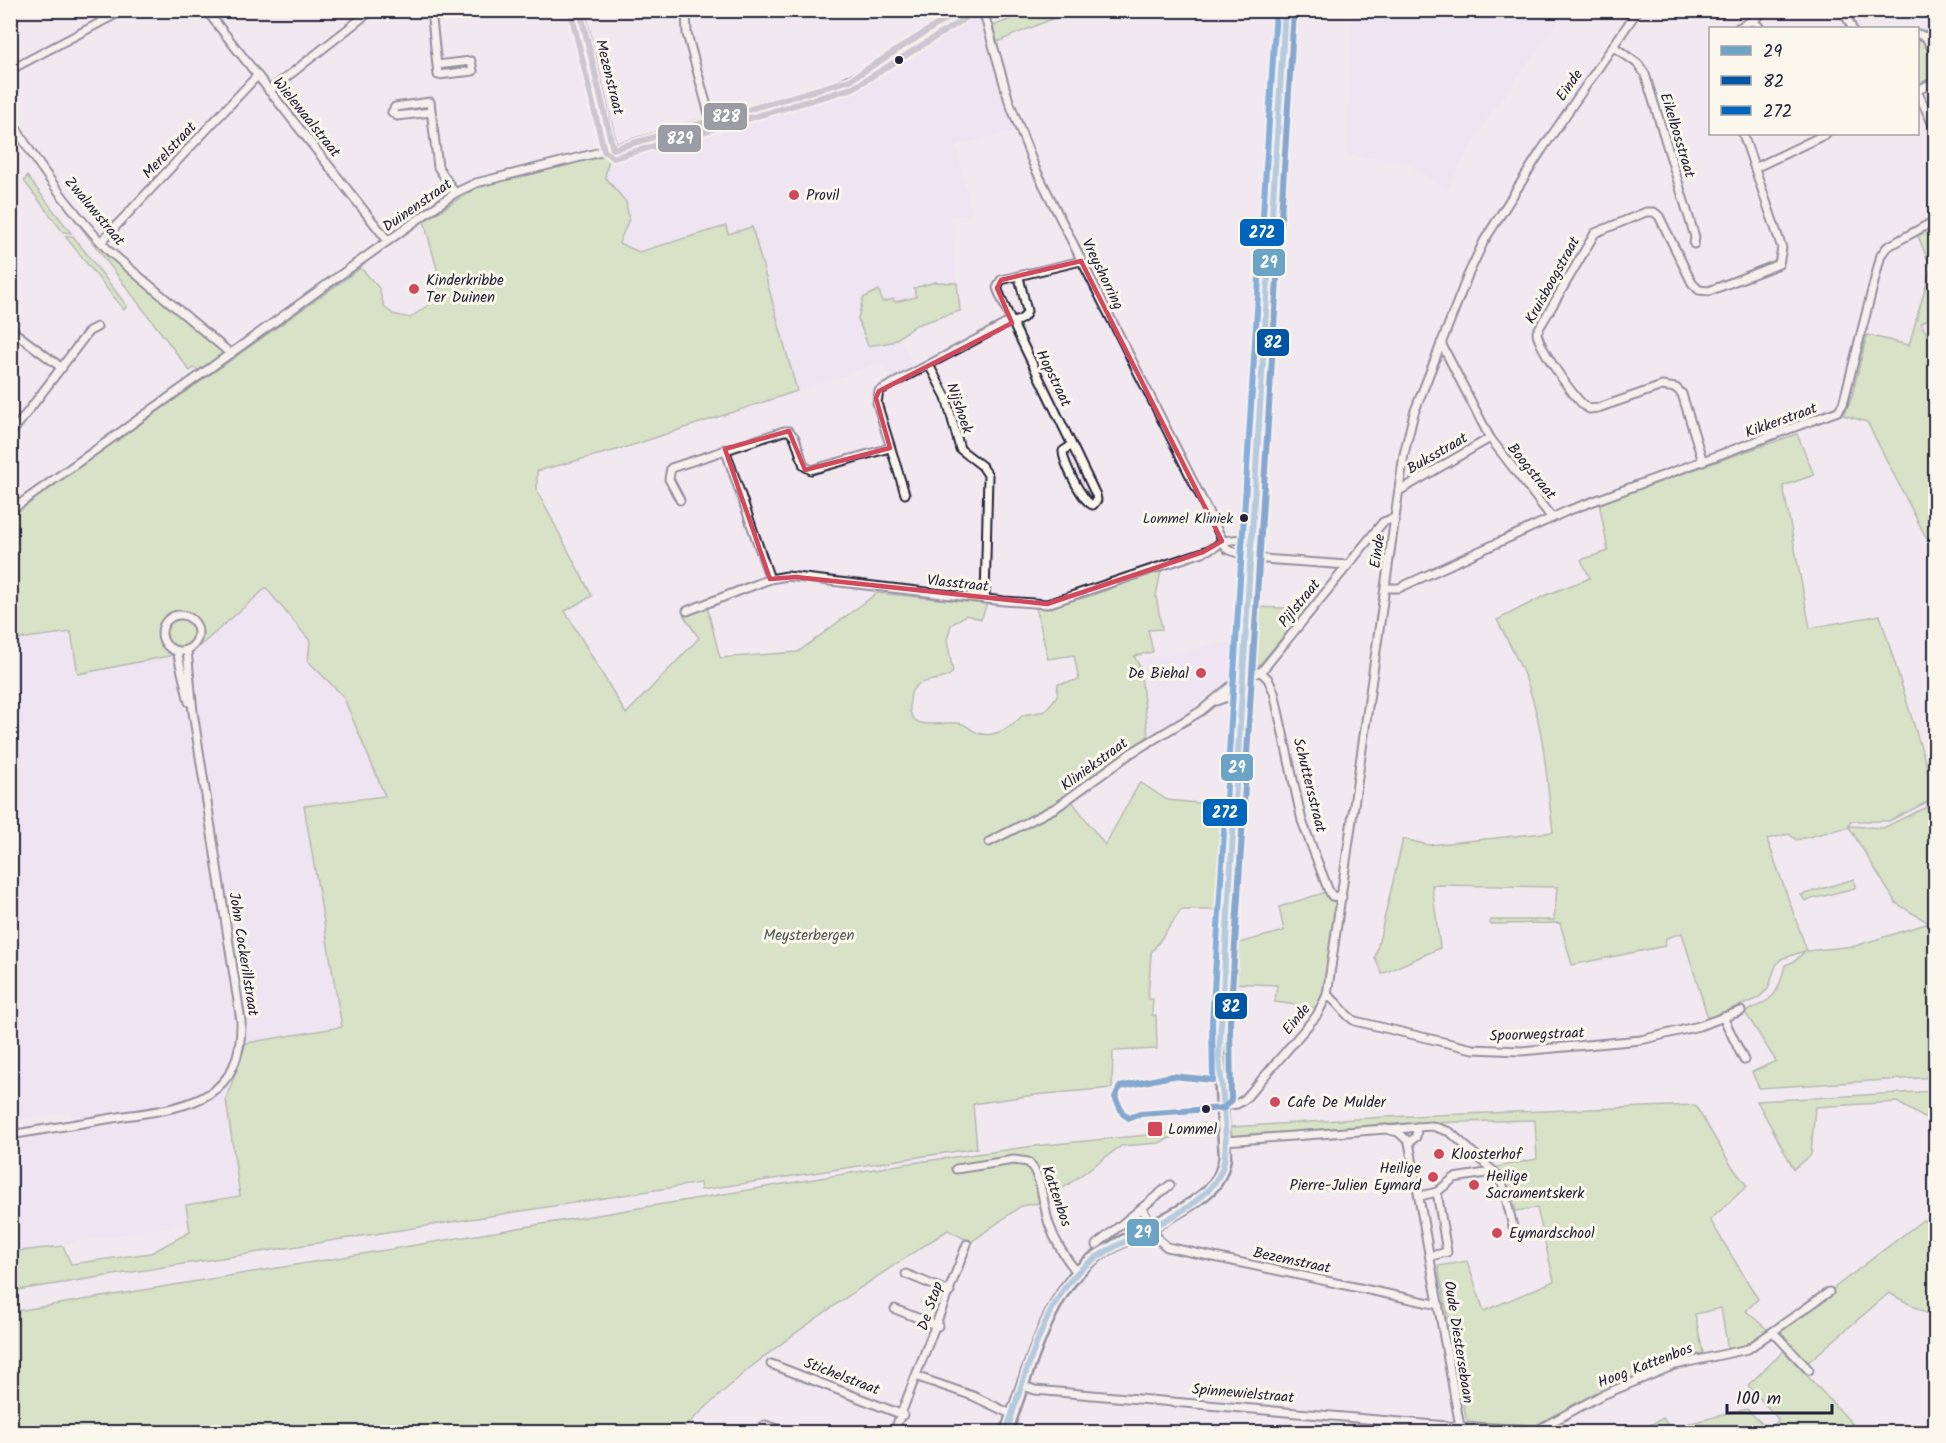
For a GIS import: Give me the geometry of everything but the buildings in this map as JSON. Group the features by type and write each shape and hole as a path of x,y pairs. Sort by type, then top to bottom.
{"main road":[{"path":"1006,1432 1058,1299 1077,1272 1100,1254 1195,1201 1216,1182 1223,1166 1225,1141 1220,1033 1285,10"}],"street":[{"path":"10,70 124,10"},
{"name":"Wielewaalstraat","path":"206,10 388,241"},
{"path":"269,91 372,10"},
{"path":"431,10 438,75 472,71 471,61 437,64"},
{"name":"Mezenstraat","path":"580,10 613,149"},
{"path":"686,10 687,34 711,122"},
{"name":"Duinenstraat","path":"10,511 454,193 476,183 613,149 850,80 961,10"},
{"name":"Vreyshorring","path":"983,10 1019,129 1081,261 1227,549 1251,558"},
{"name":"Einde","path":"1223,1106 1245,1100 1317,1015 1327,995 1399,491 1411,423 1441,343 1468,275 1492,226 1638,10"},
{"path":"1750,10 1753,20 1759,27"},
{"path":"1740,27 1765,10"},
{"path":"1843,10 1852,27"},
{"path":"1919,35 1926,37 1935,57"},
{"name":"Eikelbosstraat","path":"1613,46 1638,64 1645,74 1695,237 1694,244"},
{"name":"Merelstraat","path":"101,242 257,76"},
{"path":"1919,90 1935,81"},
{"path":"1919,95 1935,131"},
{"path":"431,112 397,116 392,112 394,107 430,102 438,167 454,193"},
{"name":"Zwaluwstraat","path":"10,117 28,148 101,242 231,354"},
{"path":"1743,135 1755,168 1824,135"},
{"name":"Kruisboogstraat","path":"1703,462 1682,394 1676,388 1662,386 1589,409 1578,400 1537,336 1539,327 1595,233 1647,212 1654,212 1661,222 1692,283 1699,290 1709,291 1773,268 1781,260 1782,248 1755,168"},
{"name":"Kikkerstraat","path":"1552,518 1828,417 1841,408 1881,255 1887,247 1935,220"},
{"path":"905,494 877,395 883,388 1027,314 1019,277 1081,261"},
{"name":"Hopstraat","path":"1019,277 1001,280 997,288 1096,495 1097,500 1093,505 1084,500 1064,458 1063,451 1072,445"},
{"path":"10,435 89,331 97,327"},
{"path":"10,329 62,368"},
{"name":"Boogstraat","path":"1386,588 1399,588 1552,518 1490,438 1441,343"},
{"name":"Nijshoek","path":"929,365 946,397 960,449 982,466 988,475 986,599"},
{"path":"680,500 669,479 671,468 778,432 789,431 795,438 804,466 812,470 890,447"},
{"name":"Buksstraat","path":"1399,491 1490,438"},
{"path":"725,449 770,579"},
{"name":"Pijlstraat","path":"1261,672 1383,522 1395,518"},
{"path":"1222,540 1252,538"},
{"name":"Vlasstraat","path":"687,611 770,579 787,576 1035,604 1056,601 1203,552 1215,547 1222,540"},
{"name":"Pijlstraat","path":"1251,558 1348,565"},
{"name":"John Cockerillstraat","path":"10,1135 190,1105 213,1092 231,1072 240,1047 241,1021 193,712 187,650 197,641 198,628 191,618 179,614 168,619 162,629 167,646 177,651 193,712"},
{"path":"177,651 187,650"},
{"path":"1243,675 1261,672"},
{"name":"Schuttersstraat","path":"1261,672 1271,684 1274,692 1302,821 1328,889 1332,896 1342,897"},
{"name":"Kliniekstraat","path":"1211,703 1243,675"},
{"name":"Kliniekstraat","path":"989,842 1058,807 1131,753 1211,703 1230,694 1242,692"},
{"name":"Spoorwegstraat","path":"1327,995 1337,1000 1349,1018 1355,1021 1456,1045 1505,1051 1641,1040 1741,1011"},
{"path":"1723,1017 1744,1060"},
{"path":"1225,1141 1432,1126 1450,1132 1492,1170 1503,1185 1512,1227"},
{"path":"1390,1130 1409,1142 1416,1137 1417,1127"},
{"name":"Oude Diestersebaan","path":"1409,1142 1460,1430"},
{"name":"Kattenbos","path":"956,1169 1014,1160 1028,1162 1034,1172 1050,1226 1066,1258 1077,1272"},
{"path":"1420,1196 1437,1192 1454,1178 1492,1170"},
{"path":"1096,1245 1170,1185"},
{"path":"1431,1256 1447,1252 1437,1192"},
{"path":"1142,1208 1152,1225"},
{"name":"Bezemstraat","path":"1152,1225 1159,1240 1167,1246 1439,1305"},
{"name":"De Stap","path":"894,1432 938,1326 967,1244"},
{"path":"906,1274 950,1292"},
{"name":"Hoog Kattenbos","path":"1460,1430 1537,1430 1611,1392 1685,1362 1748,1349 1829,1292"},
{"path":"895,1309 938,1326"},
{"path":"1773,1332 1809,1370"},
{"name":"Stichelstraat","path":"771,1364 903,1414"},
{"path":"918,1377 973,1396 1013,1414"},
{"name":"Spinnewielstraat","path":"1024,1386 1035,1390 1460,1430"},
{"path":"758,1432 765,1425 789,1432"}],"highlighted area":[{"path":"1081,261 1222,541 1203,552 1047,604 796,577 770,579 725,449 789,431 805,470 890,448 876,398 879,391 1012,323 997,288 1001,280"}],"shaded area":[{"name":"Provil","path":"973,11 979,16 1015,131 957,146 972,214 951,218 960,311 916,325 900,338 914,367 890,380 883,363 797,391 752,227 728,234 726,226 639,252 619,243 605,177 610,154 848,86 869,76"},
{"path":"1332,11 1566,11 1487,120 1447,190 1406,163 1346,155 1352,12"},
{"path":"266,588 310,641 308,661 343,696 385,796 342,1027 237,1069 226,1099 240,1196 186,1205 189,1224 11,1252 11,1143 75,1131 70,1112 11,1121 10,640 71,632 78,674 194,651"},
{"path":"1240,639 1239,663 1229,681 1204,703 1145,741 1148,736 1140,667 1144,665 1142,659"}],"green space":[{"path":"1031,11 1071,11 997,42 993,26"},
{"path":"1919,37 1929,49 1935,78 1919,87"},
{"name":"Meysterbergen","path":"610,154 605,177 626,202 629,219 619,243 639,252 726,226 728,234 752,227 797,391 624,448 537,471 537,491 592,596 565,611 626,714 699,638 684,616 707,607 720,658 798,652 877,593 987,604 981,619 966,615 951,625 947,640 953,672 948,676 916,686 910,699 910,710 913,718 925,724 960,723 978,733 997,733 1009,727 1023,715 1045,711 1057,696 1058,684 1079,680 1074,655 1048,659 1036,607 1084,598 1161,571 1156,596 1162,629 1148,630 1153,652 1134,656 1140,667 1148,736 1068,796 1105,845 1140,782 1167,800 1229,806 1222,910 1181,910 1151,953 1148,999 1153,999 1152,1015 1156,1015 1157,1049 1113,1051 1112,1088 1034,1095 973,1104 977,1148 701,1190 700,1183 11,1291 11,1252 63,1246 71,1264 151,1253 190,1232 186,1205 240,1196 226,1099 246,1043 342,1027 304,806 385,796 343,696 308,661 310,641 266,588 194,651 78,674 71,632 11,640 10,516 361,268 379,288 384,307 393,314 410,318 430,304 441,284 424,221 476,188"},
{"path":"34,161 116,261 219,348 222,354 199,370 194,368 190,371 33,164"},
{"path":"27,176 71,233 63,232 24,181"},
{"path":"1935,227 1935,315 1921,323 1937,360 1929,388 1936,396 1935,555 1867,422 1843,415 1851,400 1867,335 1909,345 1931,268 1918,236"},
{"path":"65,236 73,236 127,306 124,310"},
{"path":"935,282 957,283 960,311 916,325 892,342 868,346 858,319 863,298 879,290 882,302 893,299 895,302 916,297 914,288"},
{"path":"1797,434 1814,475 1783,486 1810,628 1880,615 1935,793 1935,798 1889,821 1850,821 1849,826 1883,828 1935,803 1935,1077 1759,1088 1752,1072 1776,1061 1745,1012 1773,996 1780,984 1785,965 1795,961 1805,951 1781,959 1776,965 1768,989 1757,999 1708,1018 1682,933 1666,938 1665,946 1572,965 1560,923 1490,924 1491,920 1554,920 1557,887 1432,885 1440,948 1382,974 1375,958 1403,839 1429,845 1553,832 1542,743 1535,708 1523,673 1497,620 1546,595 1590,578 1581,560 1608,551 1599,502","holes":["1849,827 1896,903 1929,923 1855,946 1807,951 1767,839 1789,834 1796,840"]},
{"path":"1253,607 1307,609 1254,671 1249,668"},
{"path":"1854,879 1855,888 1805,901 1801,895"},
{"path":"1326,892 1337,905 1324,992 1317,1008 1275,1002 1277,985 1229,983 1231,945 1284,931 1279,907"},
{"path":"1935,1091 1935,1124 1897,1102 1815,1107 1811,1155 1794,1169 1757,1101"},
{"path":"1695,1105 1731,1165 1747,1186 1710,1220 1758,1299 1746,1311 1769,1331 1748,1345 1728,1350 1721,1308 1695,1314 1703,1353 1640,1375 1579,1403 1540,1425 1531,1426 1471,1423 1466,1418 1438,1266 1467,1261 1484,1311 1554,1281 1537,1208 1516,1211 1511,1191 1497,1167 1537,1159 1535,1120 1390,1124 1232,1136 1231,1127 1385,1117"},
{"path":"1219,1128 1219,1133 1175,1136 1159,1143 1121,1146 1044,1202 1021,1206 971,1242 948,1230 848,1296 775,1349 742,1375 679,1432 11,1432 11,1312 911,1163 1034,1146"},
{"path":"1923,1220 1935,1227 1935,1318 1889,1293 1806,1364 1779,1330"},
{"path":"1784,1351 1860,1432 1637,1432 1663,1418 1670,1428 1747,1409 1768,1430 1779,1420 1748,1385"}],"transit line":[{"name":"828","path":"580,10 613,149 850,80 960,10"},
{"name":"272","path":"1213,1080 1212,1022 1276,10"},
{"name":"29","path":"1006,1432 1044,1325 1066,1287 1079,1271 1095,1258 1184,1210 1203,1195 1217,1179 1224,1161 1225,1124 1219,1056 1285,10"},
{"name":"82","path":"1213,1080 1172,1076 1120,1087 1115,1097 1123,1114 1129,1118 1140,1114 1224,1108 1231,1101 1230,1023 1294,11"},
{"name":"829","path":"571,12 604,151 613,158 853,88 966,18"}],"place":[{"name":"Provil","path":"794,195"},
{"name":"Kinderkribbe Ter Duinen","path":"414,289"},
{"name":"Lommel Kliniek","path":"1244,518"},
{"name":"De Biehal","path":"1201,673"},
{"name":"Cafe De Mulder","path":"1275,1102"},
{"name":"Lommel","path":"1155,1129"},
{"name":"Kloosterhof","path":"1439,1154"},
{"name":"Heilige Pierre-Julien Eymard","path":"1433,1177"},
{"name":"Heilige Sacramentskerk","path":"1474,1185"},
{"name":"Eymardschool","path":"1497,1233"}]}
